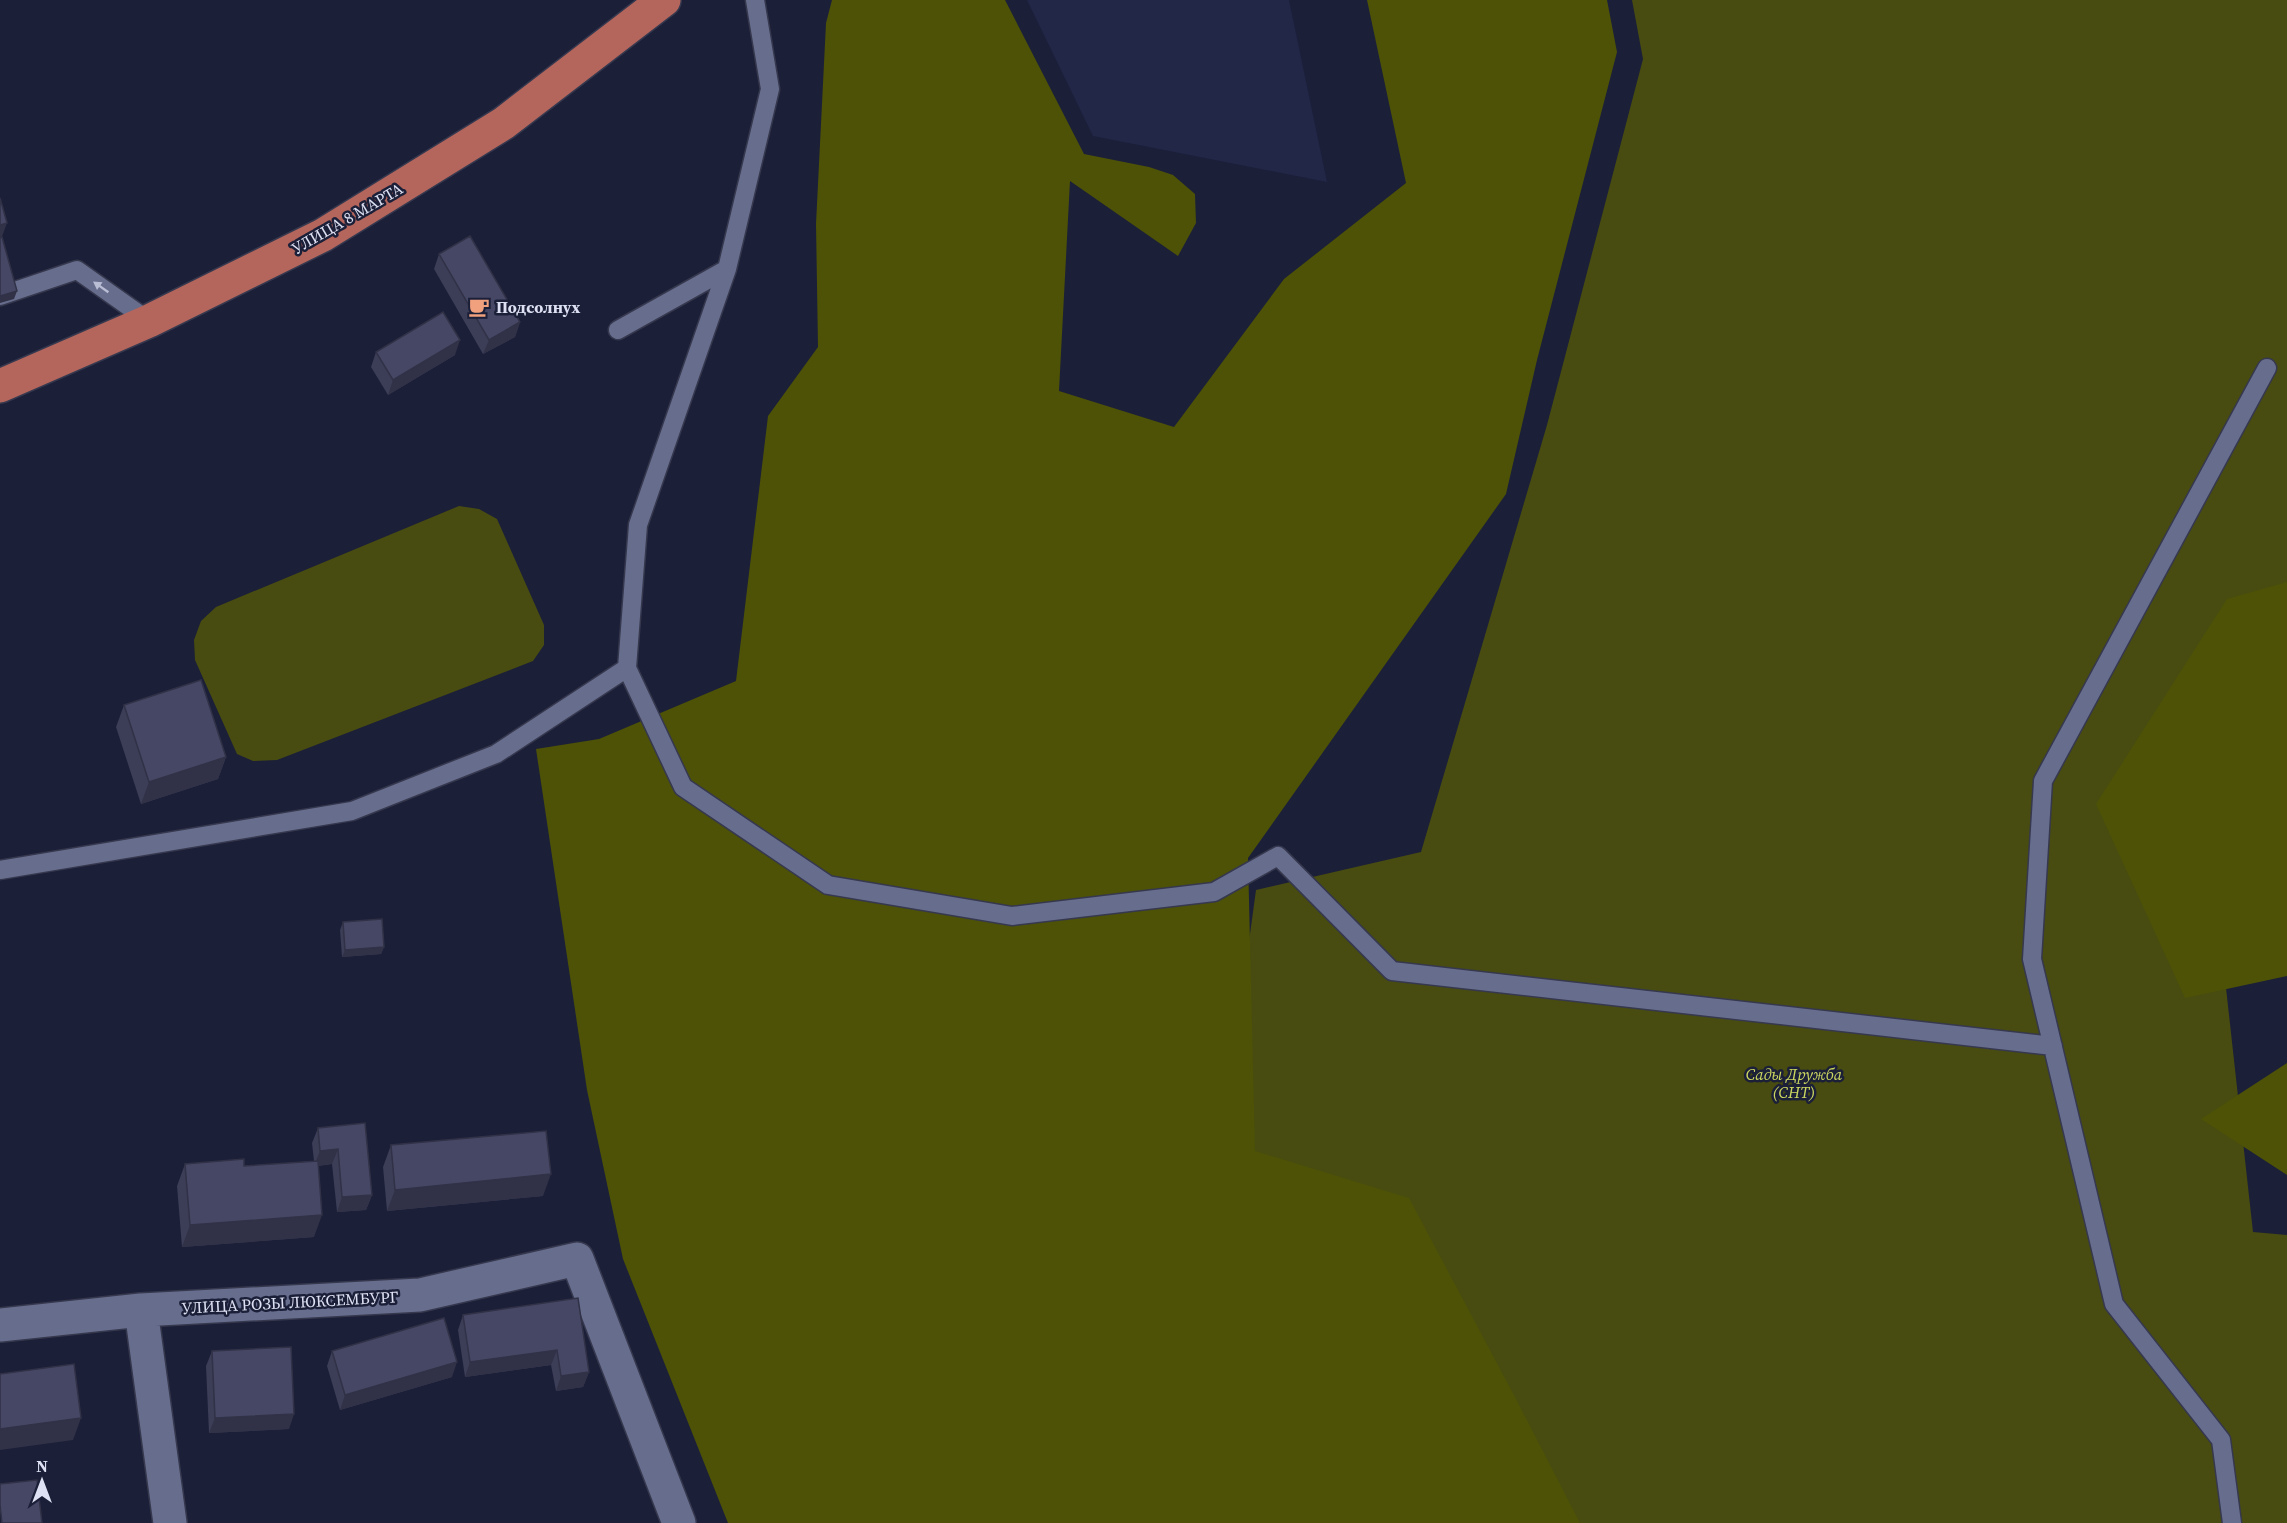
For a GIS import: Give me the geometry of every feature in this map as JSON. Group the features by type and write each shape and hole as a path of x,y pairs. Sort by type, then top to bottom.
{"main road":[{"name":"УЛИЦА 8 МАРТА","path":"0,386 149,321 323,235 494,129 664,0"}],"street":[{"name":"УЛИЦА РОЗЫ ЛЮКСЕМБУРГ","path":"0,1325 141,1310 420,1295 577,1259 679,1523"},
{"path":"141,1310 170,1523"}],"lane":[{"path":"755,0 770,89 727,269 638,525 627,668 683,787 828,885 1012,916 1214,892 1278,856 1392,971 2053,1046"},
{"path":"618,330 727,269"},
{"path":"0,296 77,270 149,321"},
{"path":"2232,1523 2221,1440 2114,1304 2032,959 2043,781 2267,368"},
{"path":"0,870 352,811 496,754 627,668"}],"shaded area":[{"path":"832,0 1005,0 1084,154 1149,167 1173,175 1195,194 1196,223 1178,256 1070,181 1059,391 1174,427 1284,279 1406,183 1367,0 1607,0 1617,52 1537,360 1506,494 1248,858 1255,1151 1409,1198 1580,1523 728,1523 623,1259 587,1090 536,749 599,739 736,681 768,416 818,347 816,224 826,23"},
{"path":"1027,0 1289,0 1327,182 1093,136"},
{"path":"2287,582 2287,976 2185,998 2096,804 2227,599"},
{"path":"2287,1063 2287,1175 2201,1119"}],"green space":[{"name":"Сады Дружба (СНТ)","path":"1632,0 2287,0 2287,645 2190,662 2253,1232 2287,1235 2287,1523 1497,1523 1211,1220 1256,890 1421,852 1547,425 1643,59"},
{"path":"459,506 479,509 497,519 544,625 544,645 533,661 277,760 253,761 237,754 195,660 194,640 201,621 216,607"}],"building":[{"path":"0,198 7,223 0,225"},
{"path":"470,236 520,322 489,340 439,254"},
{"path":"2,237 17,291 0,296 0,238"},
{"path":"443,312 460,340 393,380 376,352"},
{"path":"201,680 226,757 149,782 124,705"},
{"path":"382,919 384,947 345,950 343,922"},
{"path":"365,1123 372,1195 342,1197 338,1149 320,1151 318,1128"},
{"path":"546,1131 551,1174 395,1190 391,1145"},
{"path":"244,1159 244,1166 318,1161 322,1215 190,1225 185,1164"},
{"path":"578,1298 589,1372 561,1376 557,1350 470,1362 463,1315"},
{"path":"444,1318 457,1362 345,1395 332,1351"},
{"path":"291,1347 294,1414 215,1418 212,1351"},
{"path":"74,1364 81,1418 0,1429 0,1374"},
{"path":"37,1480 42,1523 2,1523 0,1484"}],"place":[{"name":"Подсолнух","path":"479,307"}]}
